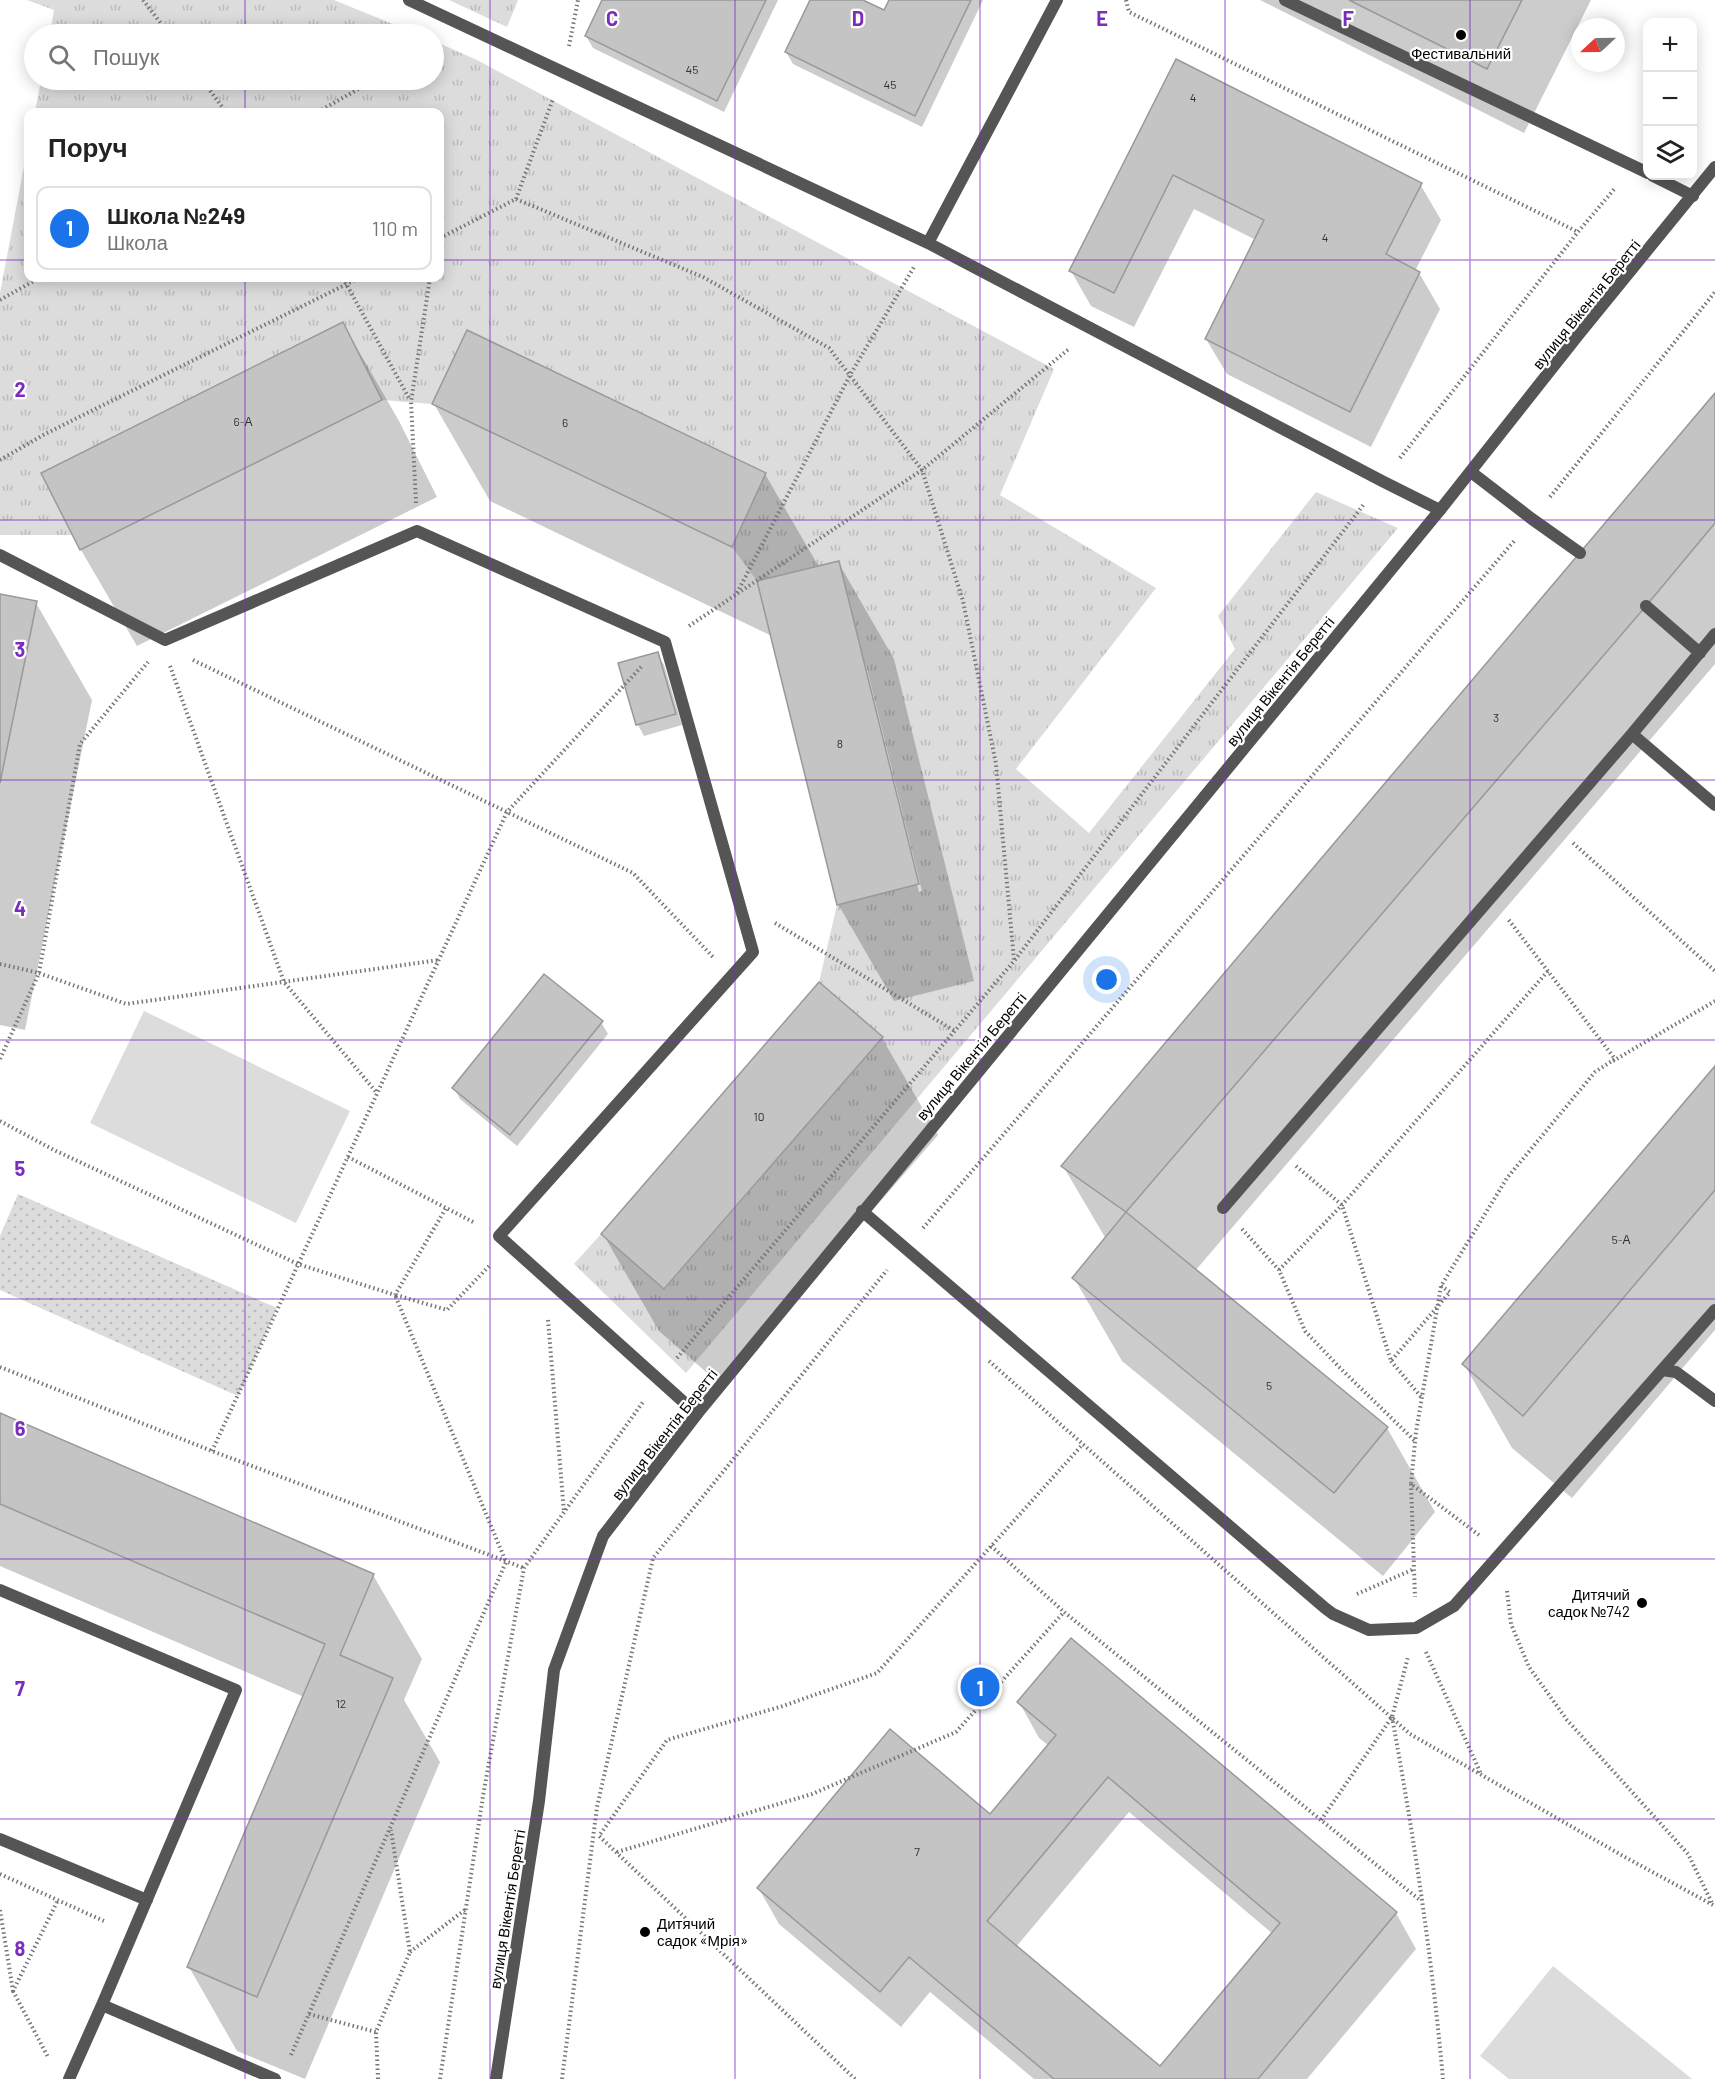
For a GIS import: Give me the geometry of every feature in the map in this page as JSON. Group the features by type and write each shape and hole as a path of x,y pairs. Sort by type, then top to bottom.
{"street":[{"path":"409,0 928,243 1440,510"},
{"path":"928,243 1057,0"},
{"path":"1285,0 1643,171"},
{"name":"вулиця Вікентія Беретті","path":"496,2079 539,1801 554,1670 603,1536 697,1414 1440,510 1715,167"},
{"path":"1661,180 1693,196"},
{"path":"1471,472 1580,553"},
{"path":"0,555 165,640 417,531 665,642 753,952 504,1240 697,1414"},
{"path":"1646,606 1700,652"},
{"path":"1223,1208 1632,734 1715,634"},
{"path":"1632,734 1715,805"},
{"path":"862,1211 1325,1608 1369,1630 1416,1628 1454,1606 1715,1310"},
{"path":"1662,1370 1676,1372 1715,1401"},
{"path":"0,1590 236,1690 69,2079"},
{"path":"0,1839 147,1900"},
{"path":"102,2005 276,2079"}],"path":[{"path":"143,0 161,24"},
{"path":"577,9 578,0"},
{"path":"1125,0 1129,12 1578,232"},
{"path":"444,236 516,200 563,72"},
{"path":"210,90 223,108"},
{"path":"325,108 356,90"},
{"path":"516,200 703,277 829,348 922,470 963,601 996,764 1014,961"},
{"path":"736,595 850,375 928,243"},
{"path":"0,300 32,282"},
{"path":"0,460 45,434 351,282"},
{"path":"417,531 411,402 429,282"},
{"path":"347,284 411,402"},
{"path":"562,2079 597,1807 653,1558 905,1249 1532,519 1715,292"},
{"path":"212,1450 507,812 665,642 922,470 1092,329"},
{"path":"0,1059 39,973 80,744 155,654"},
{"path":"184,656 633,873 732,976"},
{"path":"166,657 284,982 377,1093"},
{"path":"1553,825 1715,971"},
{"path":"1321,1820 1392,1717 1416,1628 1412,1484 1422,1398 1442,1286 1507,1178 1595,1072 1615,1059 1491,897"},
{"path":"738,901 955,1031"},
{"path":"0,964 39,973 126,1005 439,960"},
{"path":"1279,1270 1342,1205 1548,971"},
{"path":"1607,1064 1715,1001"},
{"path":"0,1121 54,1150 298,1264 447,1310 504,1240 348,1157"},
{"path":"1275,1148 1342,1205 1391,1361 1422,1398"},
{"path":"395,1295 446,1208"},
{"path":"1223,1208 1279,1270 1305,1331 1416,1441"},
{"path":"545,1277 564,1513"},
{"path":"1391,1361 1450,1292 1442,1286"},
{"path":"291,2057 506,1562 395,1295"},
{"path":"0,1366 524,1569"},
{"path":"855,2079 599,1836 668,1740 783,1706 877,1672 1083,1444"},
{"path":"1412,1484 1501,1552 1511,1624 1529,1667 1567,1720 1688,1854 1713,1905"},
{"path":"991,1546 1064,1612 1421,1901"},
{"path":"1325,1608 1414,1569"},
{"path":"616,1852 812,1794 956,1732 1064,1612"},
{"path":"1416,1628 1481,1774"},
{"path":"1392,1717 1413,1832 1443,2079"},
{"path":"390,1828 410,1952"},
{"path":"0,1874 132,1934"},
{"path":"13,1991 57,1900"},
{"path":"378,2079 376,2032 410,1952 466,1909"},
{"path":"0,1910 13,1991 49,2060"},
{"path":"309,2014 376,2032"}],"green space":[{"path":"27,0 334,0 393,24 52,24 54,10"},
{"path":"449,0 518,0 507,27"},
{"path":"444,45 477,60 1054,369 1000,495 1156,588 1016,769 1089,833 1235,649 1218,616 1316,492 1398,528 686,1373 574,1264 601,1234 665,1289 883,1038 819,982 837,905 919,884 839,561 757,581 732,547 766,473 467,330 432,404 382,400 343,322 41,473 72,535 0,535 0,293 24,166 24,282 444,282 444,108 36,108 39,90 444,90"},
{"path":"144,1011 350,1111 296,1223 90,1123"},
{"path":"18,1194 277,1308 238,1396 0,1290 0,1236"},
{"path":"1553,1966 1692,2079 1509,2079 1480,2056"}],"building":[{"path":"602,0 766,0 717,101 585,36"},
{"path":"810,0 863,0 884,10 889,0 971,0 915,116 785,52"},
{"name":"Фестивальний","path":"1349,0 1522,0 1487,69"},
{"path":"1176,59 1422,183 1386,254 1420,272 1350,412 1205,339 1264,220 1173,175 1114,293 1069,271"},
{"path":"343,322 382,400 80,550 41,473"},
{"path":"467,330 766,473 732,547 432,404"},
{"path":"1715,393 1715,523 1646,606 1126,1212 1061,1166"},
{"path":"839,561 919,884 837,905 757,581"},
{"path":"0,594 37,601 0,783"},
{"path":"658,652 676,714 636,725 618,663"},
{"path":"544,974 603,1021 510,1135 452,1088"},
{"path":"819,982 883,1037 664,1289 601,1234"},
{"path":"1715,1066 1715,1190 1523,1416 1462,1364"},
{"path":"1126,1212 1388,1427 1334,1493 1072,1278"},
{"path":"0,1413 374,1574 340,1655 393,1678 257,1997 187,1967 325,1644 0,1504"},
{"path":"1071,1638 1397,1912 1258,2079 1054,2079 909,1957 880,1992 757,1888 890,1729 990,1814 1056,1735 1017,1702","holes":["1108,1777 1280,1923 1160,2066 987,1921"]}],"place":[{"name":"Фестивальний","path":"1461,35"},
{"name":"Дитячий садок №742","path":"1642,1603"},
{"name":"Школа №249","path":"980,1687"},
{"name":"Дитячий садок «Мрія»","path":"645,1932"}]}
